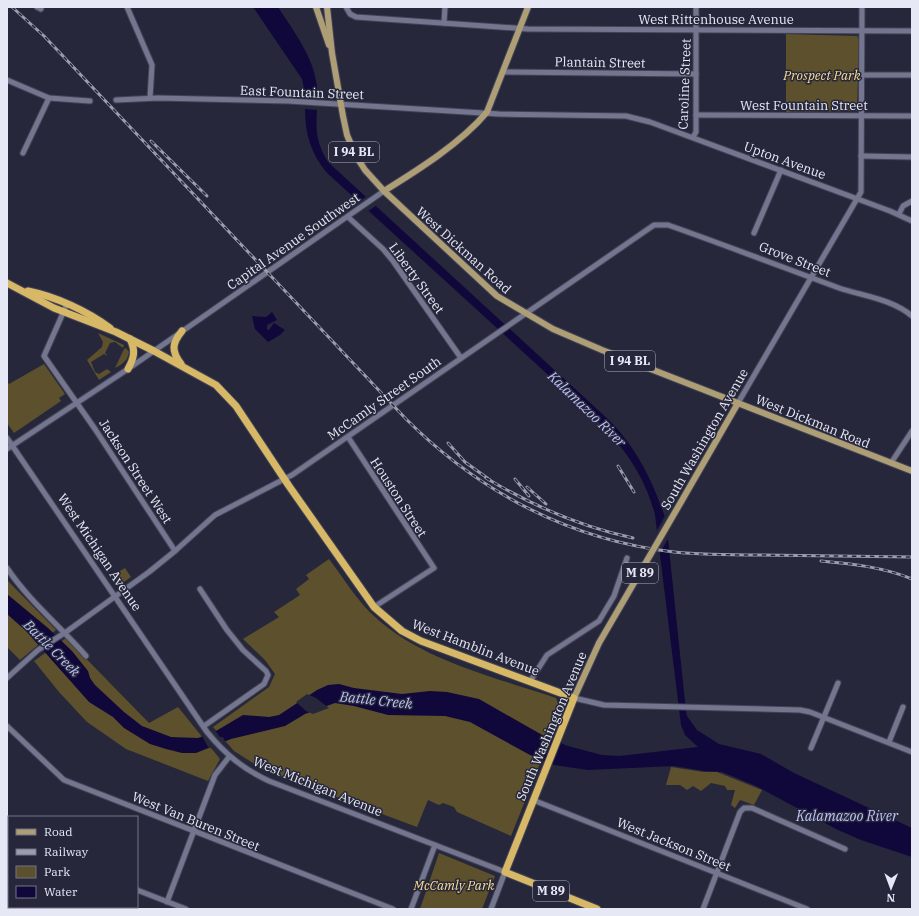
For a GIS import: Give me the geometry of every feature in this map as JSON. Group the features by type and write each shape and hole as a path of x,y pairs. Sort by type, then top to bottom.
{"highway":[{"path":"7,283 63,312 116,332"},
{"path":"20,290 35,292 66,304 100,321 116,332"},
{"path":"182,331 173,347 174,353 182,365"},
{"name":"West Hamblin Avenue","path":"116,332 182,365 216,385 230,398 285,480 374,607 402,631 421,641 531,680 574,698"},
{"path":"128,369 135,355 134,347 130,339"},
{"name":"South Washington Avenue","path":"505,872 574,698"},
{"name":"West Michigan Avenue","path":"505,872 598,909"}],"main road":[{"name":"I 94 BL","path":"316,7 332,53"},
{"name":"I 94 BL","path":"327,7 332,53 347,135 356,156 365,170 384,191"},
{"name":"Capital Avenue Southwest","path":"384,191 454,143 475,126 487,112 528,7"},
{"name":"West Dickman Road","path":"384,191 488,288 525,314 553,329 804,430 912,471"},
{"name":"South Washington Avenue","path":"574,698 600,643 738,403"}],"street":[{"path":"127,7 152,65 150,98"},
{"name":"West Rittenhouse Avenue","path":"346,7 350,14 356,17 520,28 912,31"},
{"path":"444,23 445,7"},
{"name":"Caroline Street","path":"693,137 696,132 696,7"},
{"name":"South Washington Avenue","path":"738,403 861,192 862,7"},
{"name":"Plantain Street","path":"503,72 696,74"},
{"path":"862,75 912,75"},
{"path":"7,80 50,98 90,101"},
{"path":"24,153 50,98"},
{"name":"East Fountain Street","path":"116,100 150,98 303,102 487,112"},
{"name":"Upton Avenue","path":"487,112 615,115 650,122 857,198 899,214 912,221"},
{"name":"West Fountain Street","path":"696,115 912,116"},
{"path":"861,156 912,157"},
{"path":"754,233 781,170"},
{"name":"Capital Avenue Southwest","path":"7,449 77,404 384,191"},
{"path":"899,214 903,206 912,201"},
{"name":"Liberty Street","path":"348,217 384,249 461,358"},
{"name":"McCamly Street South","path":"7,678 38,650 63,634 175,551 215,515 285,480 348,437 353,431 494,336 649,228 659,223 668,224"},
{"name":"Grove Street","path":"668,224 855,293 900,306 912,316"},
{"path":"63,312 66,304"},
{"name":"Jackson Street West","path":"63,312 44,356 175,551"},
{"path":"891,463 912,431"},
{"name":"Houston Street","path":"348,437 434,568 374,607"},
{"name":"West Michigan Avenue","path":"7,438 116,595 207,732 229,757 248,771 269,781 505,872"},
{"path":"531,680 547,655 599,621 614,596 627,558"},
{"path":"7,568 20,586 63,634 86,656"},
{"path":"200,589 230,634 243,650 266,671 268,679 264,684 204,726"},
{"path":"811,748 838,683"},
{"name":"West Hamblin Avenue","path":"574,698 604,704 692,708 800,710 810,712 912,752"},
{"path":"889,742 903,707"},
{"name":"West Van Buren Street","path":"7,726 64,780 393,909"},
{"path":"167,902 215,775 229,757"},
{"name":"West Jackson Street","path":"533,800 807,909"},
{"path":"703,909 741,812 748,807 845,850"},
{"path":"411,909 435,845"},
{"path":"491,909 505,872"},
{"path":"138,890 186,909"}],"green space":[{"name":"Prospect Park","path":"786,34 857,36 859,40 857,111 786,112"},
{"path":"98,333 124,345 123,348 115,342 110,343 105,353 108,356 104,354 91,362 95,372 99,374 107,369 111,372 99,380 87,360 102,347 103,342"},
{"path":"126,348 129,352 128,357 123,363 115,368 124,349"},
{"path":"44,364 65,394 59,398 61,401 14,433 7,423 7,381 9,384"},
{"path":"329,559 368,610 393,632 414,645 484,675 556,698 561,711 511,836 457,812 454,807 443,803 439,805 428,800 417,827 264,770 234,751 213,727 269,687 275,674 265,660 243,639 279,617 274,612 300,595 296,589 309,579 306,575"},
{"path":"125,568 131,577 120,585 113,575"},
{"path":"7,580 56,630 20,660 7,647"},
{"path":"66,638 149,723 178,707 220,759 208,781 126,749 87,722 59,692 34,661"},
{"path":"671,767 704,772 717,772 762,790 754,805 740,800 735,808 731,805 735,790 727,790 725,786 711,783 701,791 693,786 687,790 680,785 666,785"},
{"name":"McCamly Park","path":"439,853 495,876 482,909 420,909"}],"water":[{"path":"253,7 278,7 297,35 308,55 317,87 317,134 322,152 328,162 610,421 637,455 656,493 666,520 686,711 687,716 697,730 719,744 761,754 794,773 912,828 912,857 861,840 838,830 756,786 722,772 704,771 674,766 588,770 554,765 530,755 470,722 445,716 388,715 354,706 335,703 305,714 285,726 231,739 196,753 182,753 166,749 150,744 124,728 113,717 89,702 26,631 7,614 7,594 48,628 72,651 88,671 90,678 95,685 124,712 142,726 171,737 198,738 216,731 243,715 269,717 279,715 317,690 328,685 339,684 354,688 402,694 430,691 447,692 479,699 544,736 568,746 602,755 619,756 698,747 685,735 681,725 655,515 650,498 635,467 616,441 580,404 326,172 316,158 310,143 305,119 302,79"},
{"path":"272,312 277,320 267,325 267,329 269,330 274,323 285,330 280,335 268,342 255,329 252,316 266,317"}],"pier":[{"path":"304,94 318,95 318,110 303,109"},
{"path":"367,196 377,205 367,212 357,203"},
{"path":"666,514 669,537 659,555 656,532"},
{"path":"307,694 316,698 329,708 313,714 306,711 296,702"},
{"path":"214,729 220,737 223,737 226,743 213,749 208,747 202,736"}],"railway":[{"path":"12,7 44,36 406,419 434,445 464,469 495,490 528,508 563,524 636,546 674,552 707,554 912,557"},
{"path":"151,141 207,196"},
{"path":"448,443 465,462 490,480"},
{"path":"618,466 634,492"},
{"path":"486,478 503,488 557,514 595,528 633,538"},
{"path":"515,479 529,496"},
{"path":"527,487 546,504"},
{"path":"821,561 879,569 912,579"}],"water label":[{"name":"Kalamazoo River","path":"587,409"},
{"name":"Battle Creek","path":"52,648"},
{"name":"Battle Creek","path":"376,700"},
{"name":"Kalamazoo River","path":"847,816"}]}
